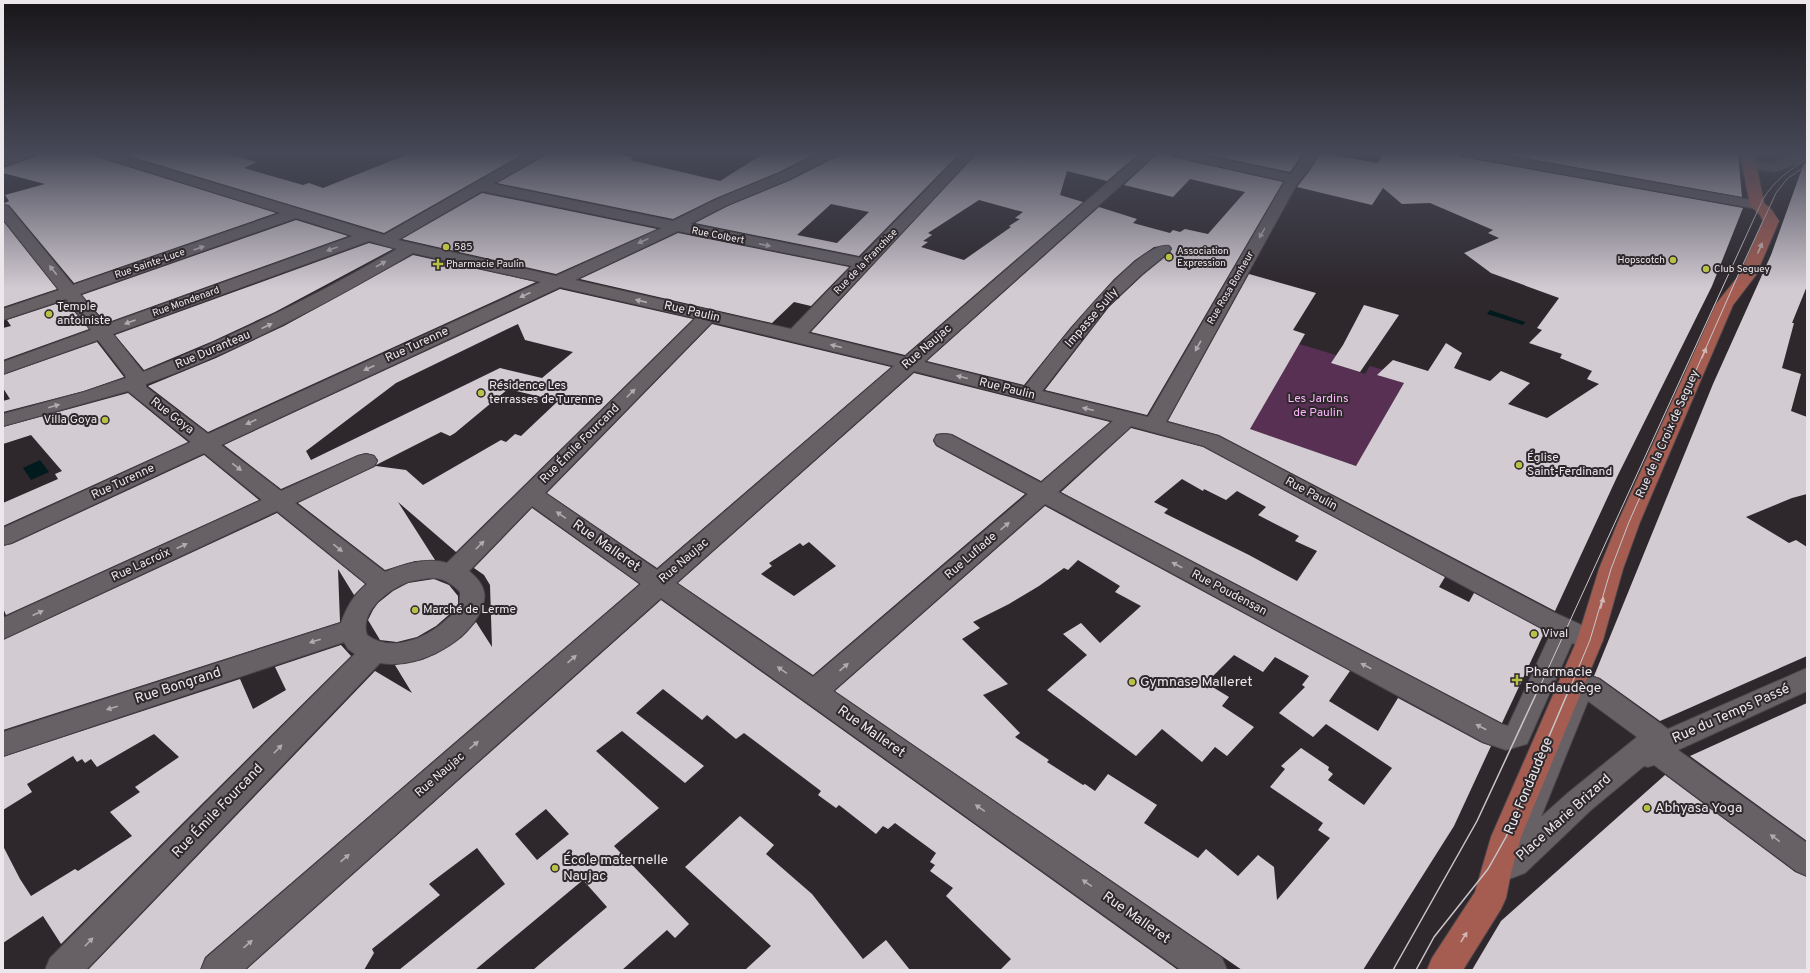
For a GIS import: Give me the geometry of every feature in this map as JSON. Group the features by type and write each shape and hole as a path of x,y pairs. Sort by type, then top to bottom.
{"main road":[{"path":"1756,198 1757,205"},
{"name":"Rue de la Croix de Seguey","path":"1575,676 1590,640 1611,569 1629,522 1725,304 1748,276 1770,224 1770,217 1757,205"},
{"name":"Rue Fondaudège","path":"1444,970 1473,922 1490,898 1494,873 1506,836 1575,676"}],"street":[{"name":"Rue Paulin","path":"246,198 410,248 795,336 1154,425 1211,441 1566,629 1590,640"},
{"name":"Rue Mondenard","path":"3,368 101,332 377,239 456,198"},
{"name":"Rue Colbert","path":"540,198 864,264"},
{"name":"Rue Turenne","path":"3,537 731,198"},
{"name":"Rue de la Franchise","path":"795,336 926,198"},
{"name":"Rue Naujac","path":"218,970 1098,198"},
{"name":"Rue Rosa Bonheur","path":"1154,425 1236,278 1283,198"},
{"path":"1720,198 1757,205"},
{"name":"Rue Goya","path":"3,209 135,374 137,389 383,584"},
{"name":"Rue Sainte-Luce","path":"3,314 296,214"},
{"name":"Rue Duranteau","path":"3,420 136,381 218,349 283,319 410,248"},
{"name":"Impasse Sully","path":"1029,394 1102,302 1136,270 1163,249"},
{"name":"Rue Émile Fourcand","path":"452,572 708,316"},
{"name":"Rue Luflade","path":"814,692 1124,423 1126,418"},
{"name":"Rue Poudensan","path":"944,440 1494,734 1506,738 1517,736 1566,629"},
{"name":"Rue Lacroix","path":"3,629 366,461"},
{"name":"Rue Malleret","path":"531,494 1210,970"},
{"path":"437,569 452,572 464,578 471,588 473,599 469,612 460,625 446,637 409,652 390,654 374,652 358,642 352,629 354,617 360,605 370,594 383,584 419,570 437,569"},
{"name":"Rue Bongrand","path":"3,744 352,629"},
{"name":"Rue Émile Fourcand","path":"62,970 374,652"},
{"name":"Rue du Temps Passé","path":"1651,747 1667,742 1807,679"},
{"name":"Place Marie Brizard","path":"1581,684 1589,687 1658,737 1651,747 1580,801 1514,863 1510,864 1508,861 1581,684"},
{"path":"1651,747 1807,861"},
{"name":"Rue Fondaudège","path":"1490,898 1586,807 1643,758 1651,747"}],"green space":[{"name":"Les Jardins de Paulin","path":"1299,344 1336,355 1331,363 1365,374 1370,366 1384,370 1381,376 1404,383 1357,466 1244,428"}],"water":[{"path":"1490,310 1525,322 1523,325 1487,314"},
{"path":"40,460 49,472 31,480 23,468"}],"building":[{"path":"7,198 229,198 276,213 74,283 9,205 3,204 9,201"},
{"path":"269,198 445,198 384,233"},
{"path":"473,198 508,198 657,229 556,274 402,239"},
{"path":"572,198 715,198 673,219"},
{"path":"746,198 915,198 859,256 695,223","holes":["831,204 869,212 837,243 797,235"]},
{"path":"935,198 1071,198 1083,202 905,355 811,332","holes":["979,200 1023,212 1015,218 1020,219 964,260 921,247 928,242 923,241 932,235 928,233"]},
{"path":"1239,198 1273,198 1147,415 1045,390 1109,307 1143,275 1170,253 1172,248 1169,245 1154,247 1135,260 1114,279 1070,328 1024,385 927,361 1099,207 1137,219 1133,223 1170,233 1173,230 1180,232 1185,229 1208,234"},
{"path":"1345,198 1376,198 1372,205"},
{"path":"1395,198 1690,198 1743,208 1712,286 1617,477 1555,611 1219,435 1168,421 1249,274 1316,293 1293,330 1305,334 1250,429 1356,466 1404,383 1377,375 1393,360 1428,371 1446,343 1462,353 1454,368 1490,381 1501,371 1530,383 1508,404 1547,418 1599,384 1587,379 1592,371 1560,358 1562,354 1529,343 1542,330 1537,328 1559,298 1491,273 1464,253 1499,238 1488,233 1493,230 1430,203 1402,204"},
{"path":"1791,198 1807,198 1807,286 1792,323 1794,323 1782,368 1801,374 1791,411 1807,417 1807,494 1792,498 1746,517 1789,543 1796,540 1807,547 1807,656 1660,721 1600,678 1594,676 1713,384 1771,255"},
{"path":"296,220 348,236 106,323 82,295"},
{"path":"3,221 57,289 3,307"},
{"path":"678,233 849,267 811,306 794,302 772,323 580,279"},
{"path":"369,243 393,249 275,312 213,341 144,370 115,335"},
{"path":"413,255 536,282 208,432 148,386 216,358 284,326"},
{"path":"560,289 693,319 456,552 398,502 435,560 415,561 385,570 298,503 376,466 406,470 423,485 501,440 506,442 515,434 521,436 558,401 508,389 450,436 441,432 376,465 378,460 374,455 366,453 358,455 281,489 224,445","holes":["518,324 525,340 573,352 542,378 500,368 311,460 306,451 396,383"]},
{"path":"65,301 89,329 3,360 3,328 11,326 7,320"},
{"path":"1364,305 1399,315 1360,372 1331,363 1343,345"},
{"path":"712,324 891,367 657,568 547,493"},
{"path":"97,342 124,377 84,391 3,412 3,401 10,399 3,388 3,375"},
{"path":"914,373 1110,422 1041,481 952,434 936,434 933,441 936,446 1025,494 813,675 678,583","holes":["809,542 836,566 794,596 761,574 772,566 769,563 800,543 803,546"]},
{"path":"128,393 188,442 3,526 3,503 58,479 55,474 62,471 31,435 3,444 3,427"},
{"path":"1131,428 1203,447 1445,577 1439,587 1469,602 1474,593 1545,631 1502,723 1061,492","holes":["1182,479 1203,491 1204,489 1226,500 1237,491 1266,507 1258,515 1299,536 1295,541 1317,551 1297,581 1249,555 1164,513 1168,509 1154,502"]},
{"path":"204,455 259,500 6,615 3,608 3,546 12,544"},
{"path":"1045,506 1350,671 1329,701 1378,731 1398,698 1482,743 1491,746 1454,826 1363,970 1242,970 835,691","holes":["1078,560 1120,586 1115,592 1141,606 1100,643 1081,623 1063,634 1087,655 1047,690 1136,756 1162,729 1202,762 1215,747 1227,756 1254,727 1222,706 1229,697 1206,683 1234,655 1263,672 1275,657 1309,676 1302,685 1305,687 1279,713 1313,737 1326,724 1392,768 1364,805 1328,780 1333,774 1328,770 1329,767 1301,748 1281,766 1285,769 1270,787 1323,823 1318,830 1330,838 1277,900 1274,867 1258,855 1238,876 1206,849 1198,858 1144,823 1157,805 1108,774 1095,791 1085,784 1083,785 1047,762 1049,760 1015,737 1020,733 983,695 1008,684 962,639 980,628 973,622 1009,604 1039,586 1064,568 1068,570"]},
{"path":"532,508 639,584 205,957 200,970 88,970 375,671 412,693 395,665 422,660 436,654 461,638 476,622 492,647 490,585 484,575 474,568"},
{"path":"277,513 365,584 354,595 338,569 340,622 3,730 3,640"},
{"name":"Marché de Lerme","path":"434,579 449,585 458,596 458,604 452,612 436,626 417,637 397,642 380,640 368,620 378,603 393,591 408,583"},
{"path":"661,600 1178,970 1000,970 1011,959 946,896 953,888 930,871 935,865 930,862 936,853 895,823 888,829 883,826 876,834 839,805 836,808 818,795 821,791 744,733 736,739 707,715 702,720 663,689 636,713 704,766 685,783 622,731 596,751 659,808 614,846 689,924 675,938 667,930 622,970 533,970 607,907 583,880 475,970 399,970 505,884 477,848 429,884 440,895 372,949 374,953 364,970 246,970","holes":["546,809 569,834 537,860 515,834"]},
{"path":"341,645 351,656 61,944 43,916 3,943 3,846 20,879 31,896 75,869 78,871 132,836 110,812 140,792 135,787 179,757 154,734 97,767 91,759 85,763 82,759 77,762 73,756 27,784 32,792 3,810 3,757 240,679 253,709 286,690 275,667"},
{"path":"1807,703 1807,841 1690,756"},
{"path":"1665,775 1795,872 1807,877 1807,970 1472,970 1501,921"},
{"path":"740,816 774,845 766,854 812,894 863,959 886,940 910,970 745,970 771,946 685,867"}],"tram line":[{"path":"1537,693 1763,198"},
{"path":"1568,693 1590,640 1611,569 1629,522 1773,198"},
{"path":"1393,970 1477,821 1537,692"},
{"path":"1416,970 1434,937 1488,869 1506,837 1568,692"}],"place":[{"name":"585","path":"446,247"},
{"name":"Association Expression","path":"1169,257"},
{"name":"Hopscotch","path":"1673,260"},
{"name":"Pharmacie Paulin","path":"438,264"},
{"name":"Club Seguey","path":"1706,269"},
{"name":"Temple antoiniste","path":"49,314"},
{"name":"Résidence Les terrasses de Turenne","path":"481,393"},
{"name":"Villa Goya","path":"105,420"},
{"name":"Église Saint-Ferdinand","path":"1519,465"},
{"name":"Marché de Lerme","path":"415,610"},
{"name":"Vival","path":"1534,634"},
{"name":"Pharmacie Fondaudège","path":"1517,680"},
{"name":"Gymnase Malleret","path":"1132,682"},
{"name":"Abhyasa Yoga","path":"1647,808"},
{"name":"École maternelle Naujac","path":"555,868"}]}
